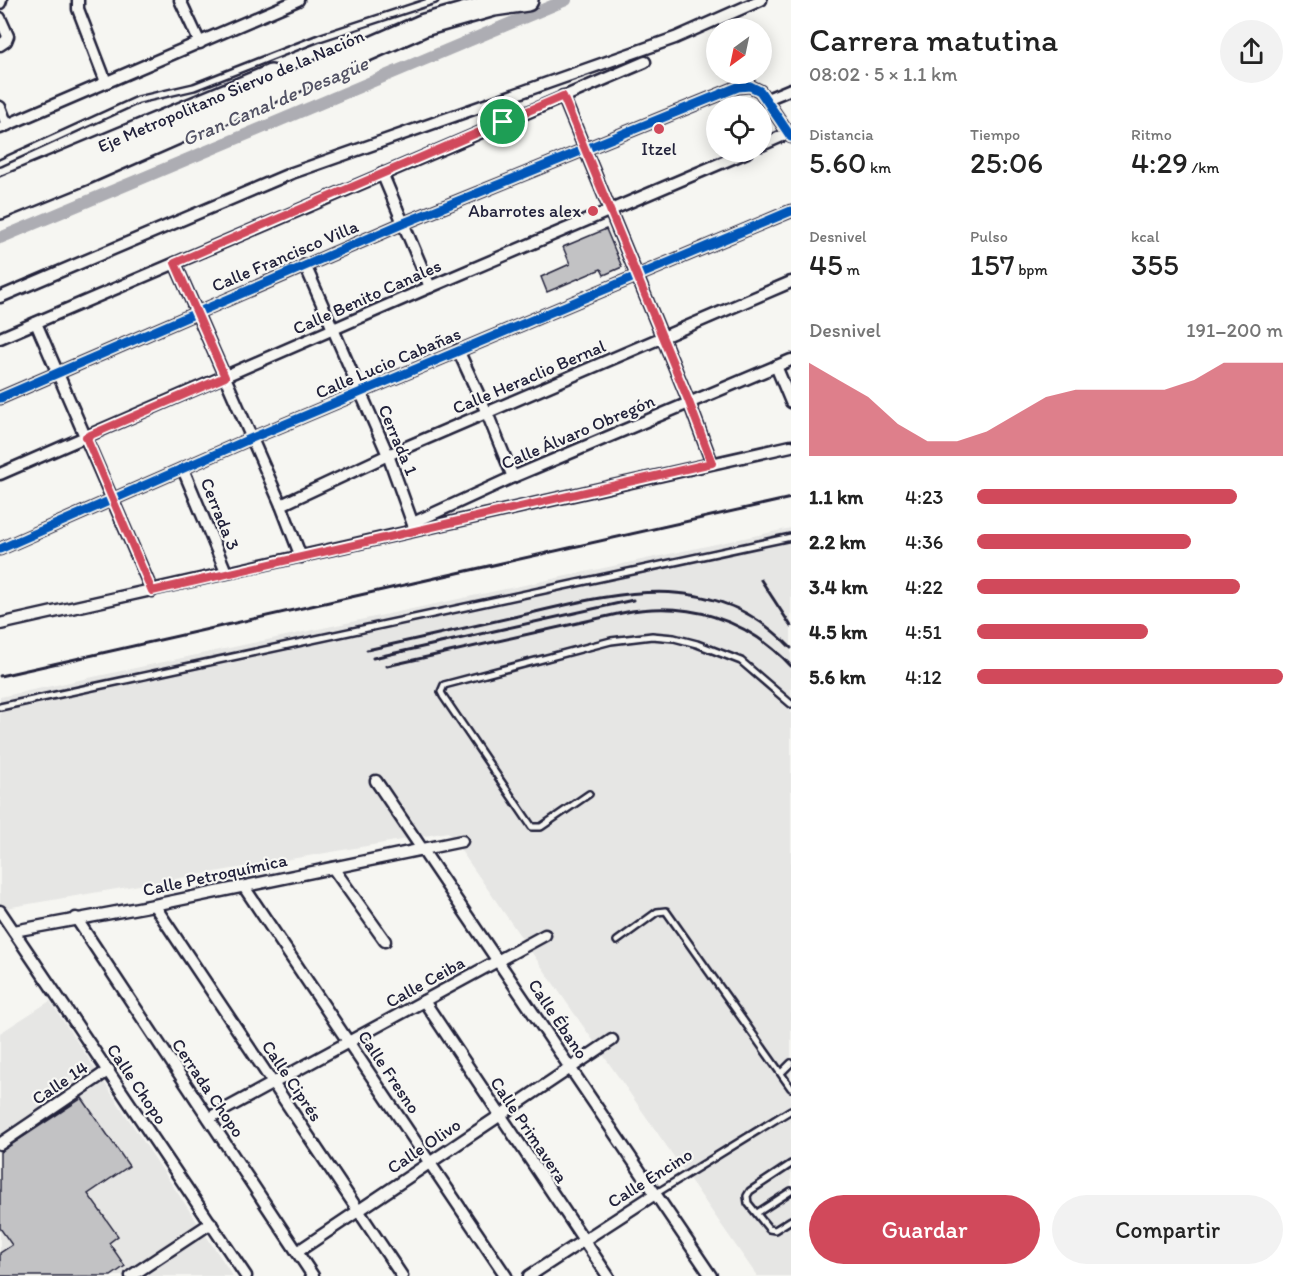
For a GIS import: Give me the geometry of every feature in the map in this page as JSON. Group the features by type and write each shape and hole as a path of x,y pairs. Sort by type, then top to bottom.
{"highway":[{"name":"Eje Metropolitano Siervo de la Nación","path":"0,189 417,13 464,0"},
{"name":"Eje Metropolitano Siervo de la Nación","path":"0,208 95,170 424,25 494,5 527,0"},
{"path":"0,214 36,193"}],"street":[{"path":"78,0 78,9 106,82"},
{"path":"180,0 200,43"},
{"path":"0,107 3,127 296,0"},
{"path":"0,297 292,173 675,38 761,0"},
{"path":"0,18 8,36 6,41 0,45"},
{"path":"0,338 645,62"},
{"name":"Calle Francisco Villa","path":"716,96 738,87 750,86 764,96"},
{"path":"772,97 791,88"},
{"path":"563,96 712,463"},
{"name":"Calle Francisco Villa","path":"0,398 404,223 706,100"},
{"path":"772,107 790,135 772,141"},
{"name":"Calle Benito Canales","path":"0,474 724,162"},
{"path":"382,173 430,287"},
{"name":"Calle Lucio Cabañas","path":"0,549 252,438 791,211"},
{"path":"175,263 281,505 301,557"},
{"name":"Cerrada 1","path":"305,266 388,455 414,527"},
{"name":"Calle Heraclio Bernal","path":"281,505 388,455 791,282"},
{"path":"36,322 152,591"},
{"path":"458,350 513,477"},
{"name":"Calle Álvaro Obregón","path":"414,527 513,477 791,360"},
{"path":"776,366 791,402"},
{"path":"0,624 301,557 414,527 791,446"},
{"name":"Cerrada 3","path":"183,469 226,572"},
{"name":"Calle Ébano","path":"376,781 711,1276"},
{"name":"Calle Petroquímica","path":"14,931 462,842"},
{"path":"333,868 385,941"},
{"name":"Calle Fresno","path":"244,887 506,1276"},
{"name":"Calle Ciprés","path":"154,905 402,1276"},
{"name":"Calle Chopo","path":"2,916 109,1070 246,1276"},
{"name":"Cerrada Chopo","path":"76,918 313,1276"},
{"name":"Calle Ceiba","path":"209,1118 545,935"},
{"name":"Calle Primavera","path":"424,1001 608,1276"},
{"name":"Calle Olivo","path":"297,1252 612,1040"},
{"name":"Calle 14","path":"0,1144 109,1070"},
{"name":"Calle Encino","path":"529,1276 655,1194"},
{"path":"131,1276 211,1223"}],"lane":[{"path":"0,163 138,100 194,87 319,38 435,0"},
{"path":"0,707 791,537"},
{"path":"589,794 541,827 532,827 443,696 441,692 444,685 611,641 652,636 674,638 697,644 741,661 791,704"},
{"path":"617,941 657,912 666,911 791,1088"},
{"path":"781,1073 791,1063"},
{"name":"Calle Encino","path":"655,1194 791,1110"},
{"path":"791,1164 748,1193 747,1200 766,1227 772,1230 778,1229 791,1220"},
{"path":"757,1213 791,1191"}],"shaded area":[{"path":"791,528 791,1276 757,1276 448,832 0,909 0,697"},
{"path":"50,1001 233,1276 0,1276 0,1033"}],"building":[{"path":"606,229 622,267 604,275 601,269 547,292 541,277 570,264 563,247"},
{"path":"82,1098 129,1166 88,1194 118,1236 109,1243 125,1266 111,1276 0,1276 0,1253 12,1245 0,1228 0,1152"}],"waterway":[{"name":"Gran Canal de Desagüe","path":"0,238 566,0"}],"railway":[{"path":"0,676 791,498"},
{"path":"761,580 791,626"},
{"path":"367,650 591,600 627,594 662,592 696,595 729,605 760,622 791,648"},
{"path":"373,658 633,600"},
{"path":"387,666 622,613 669,609 692,611 735,625 773,649 791,666"}],"cycle path":[{"path":"0,398 404,223 738,87 750,86 760,91 791,137"},
{"path":"0,549 252,438 791,211"}],"place":[{"name":"Itzel","path":"659,129"},
{"name":"Abarrotes alex","path":"593,211"}],"route":[{"path":"563,96 712,463 226,572 152,591 86,437 225,377 175,263 503,122 563,96"}]}
